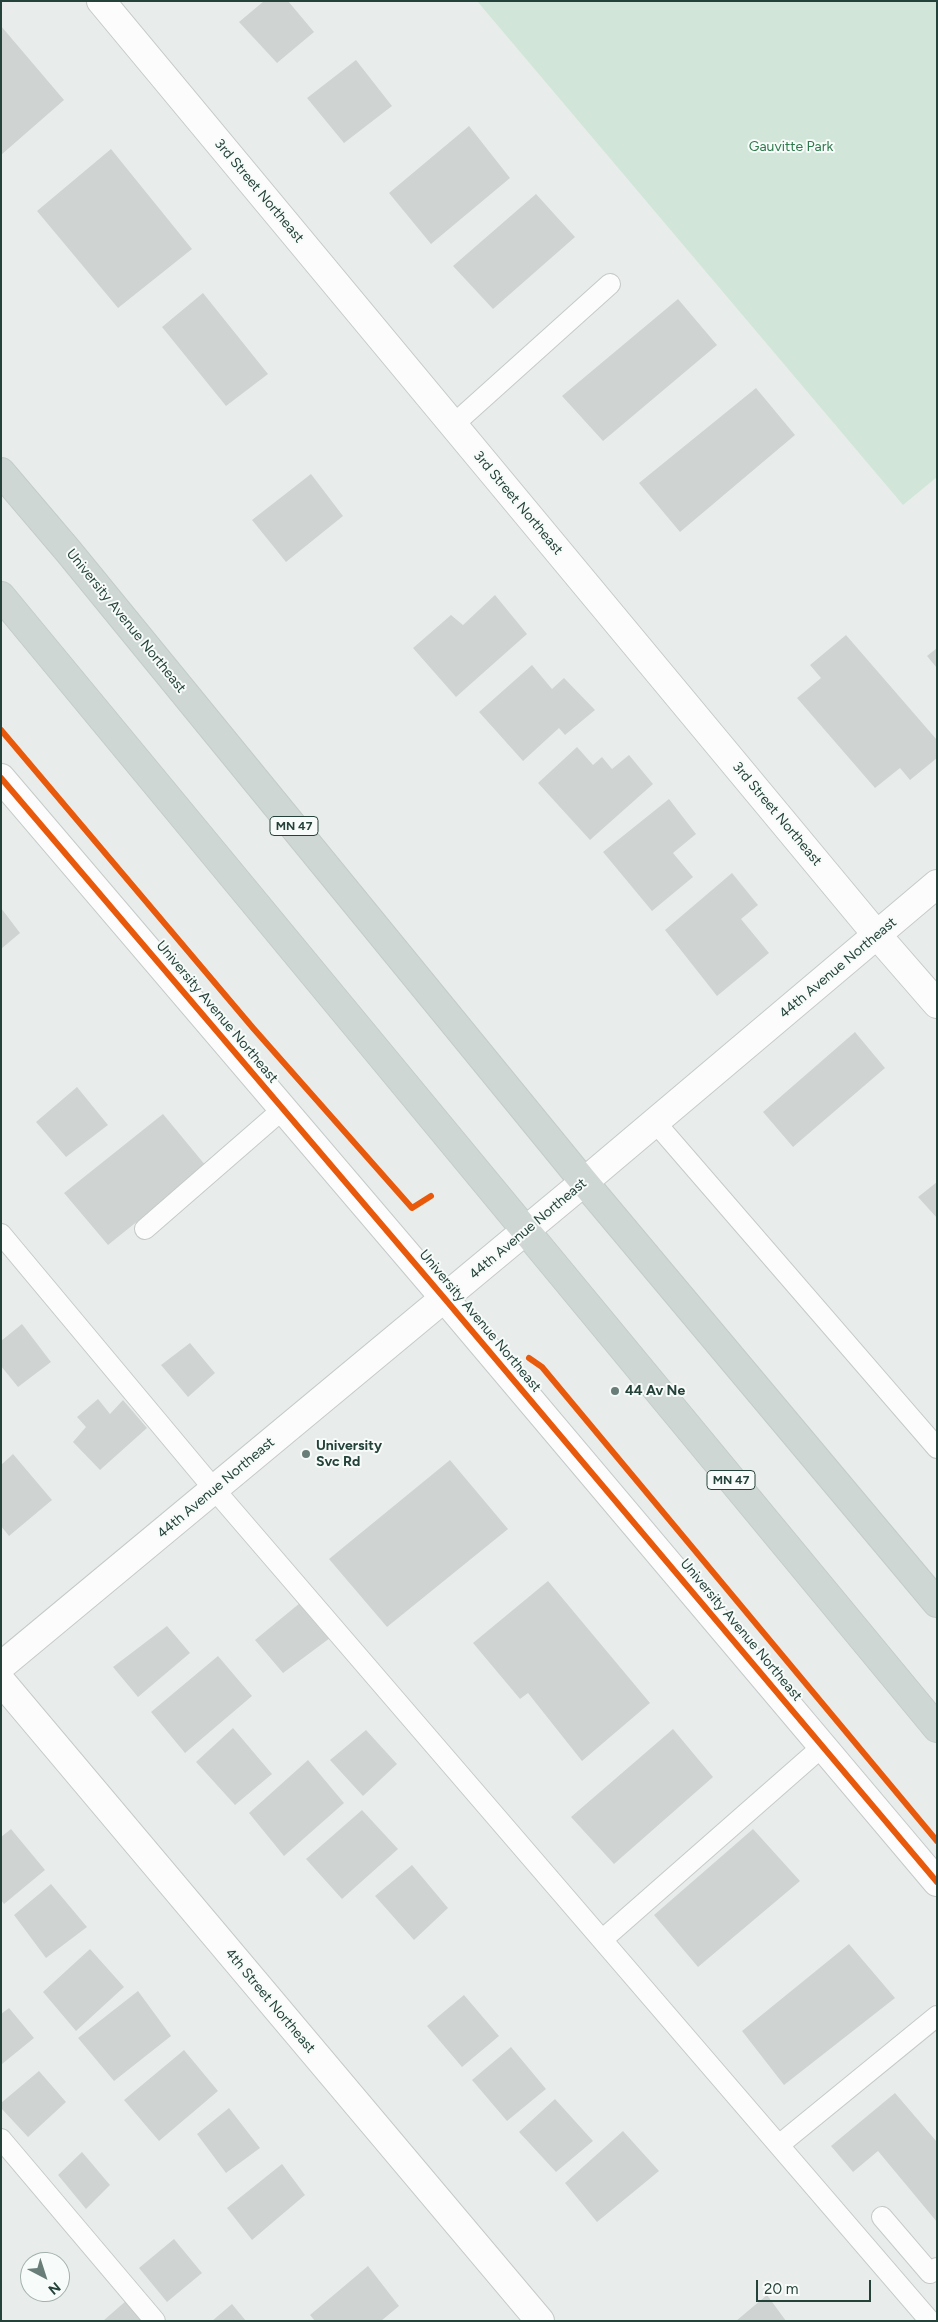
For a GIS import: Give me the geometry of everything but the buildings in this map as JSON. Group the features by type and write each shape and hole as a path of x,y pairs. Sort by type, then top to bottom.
{"main road":[{"name":"University Avenue Northeast","path":"1,472 69,552 584,1182 937,1603"},
{"name":"MN 47","path":"1,596 937,1728"}],"street":[{"name":"3rd Street Northeast","path":"101,1 877,935 937,1004"},
{"name":"University Avenue Northeast","path":"1,778 445,1298 937,1882"},
{"name":"44th Avenue Northeast","path":"1,1666 584,1182 937,884"},
{"name":"4th Street Northeast","path":"1,1681 540,2321"}],"lane":[{"path":"453,425 610,284"},
{"path":"144,1229 284,1109"},
{"path":"654,1122 937,1448"},
{"path":"1,1234 214,1489 930,2321"},
{"path":"602,1940 823,1746"},
{"path":"779,2146 937,2016"},
{"path":"1,2139 156,2321"},
{"path":"882,2218 930,2273 937,2268"}],"green space":[{"name":"Gauvitte Park","path":"477,1 937,1 937,477 903,505"}],"cycle path":[{"path":"1,730 253,1028 412,1208 431,1196"},
{"path":"1,778 445,1299 937,1882"},
{"path":"529,1358 542,1367 937,1841"}],"place":[{"name":"44 Av Ne","path":"615,1391"},
{"name":"University Svc Rd","path":"306,1454"}]}
